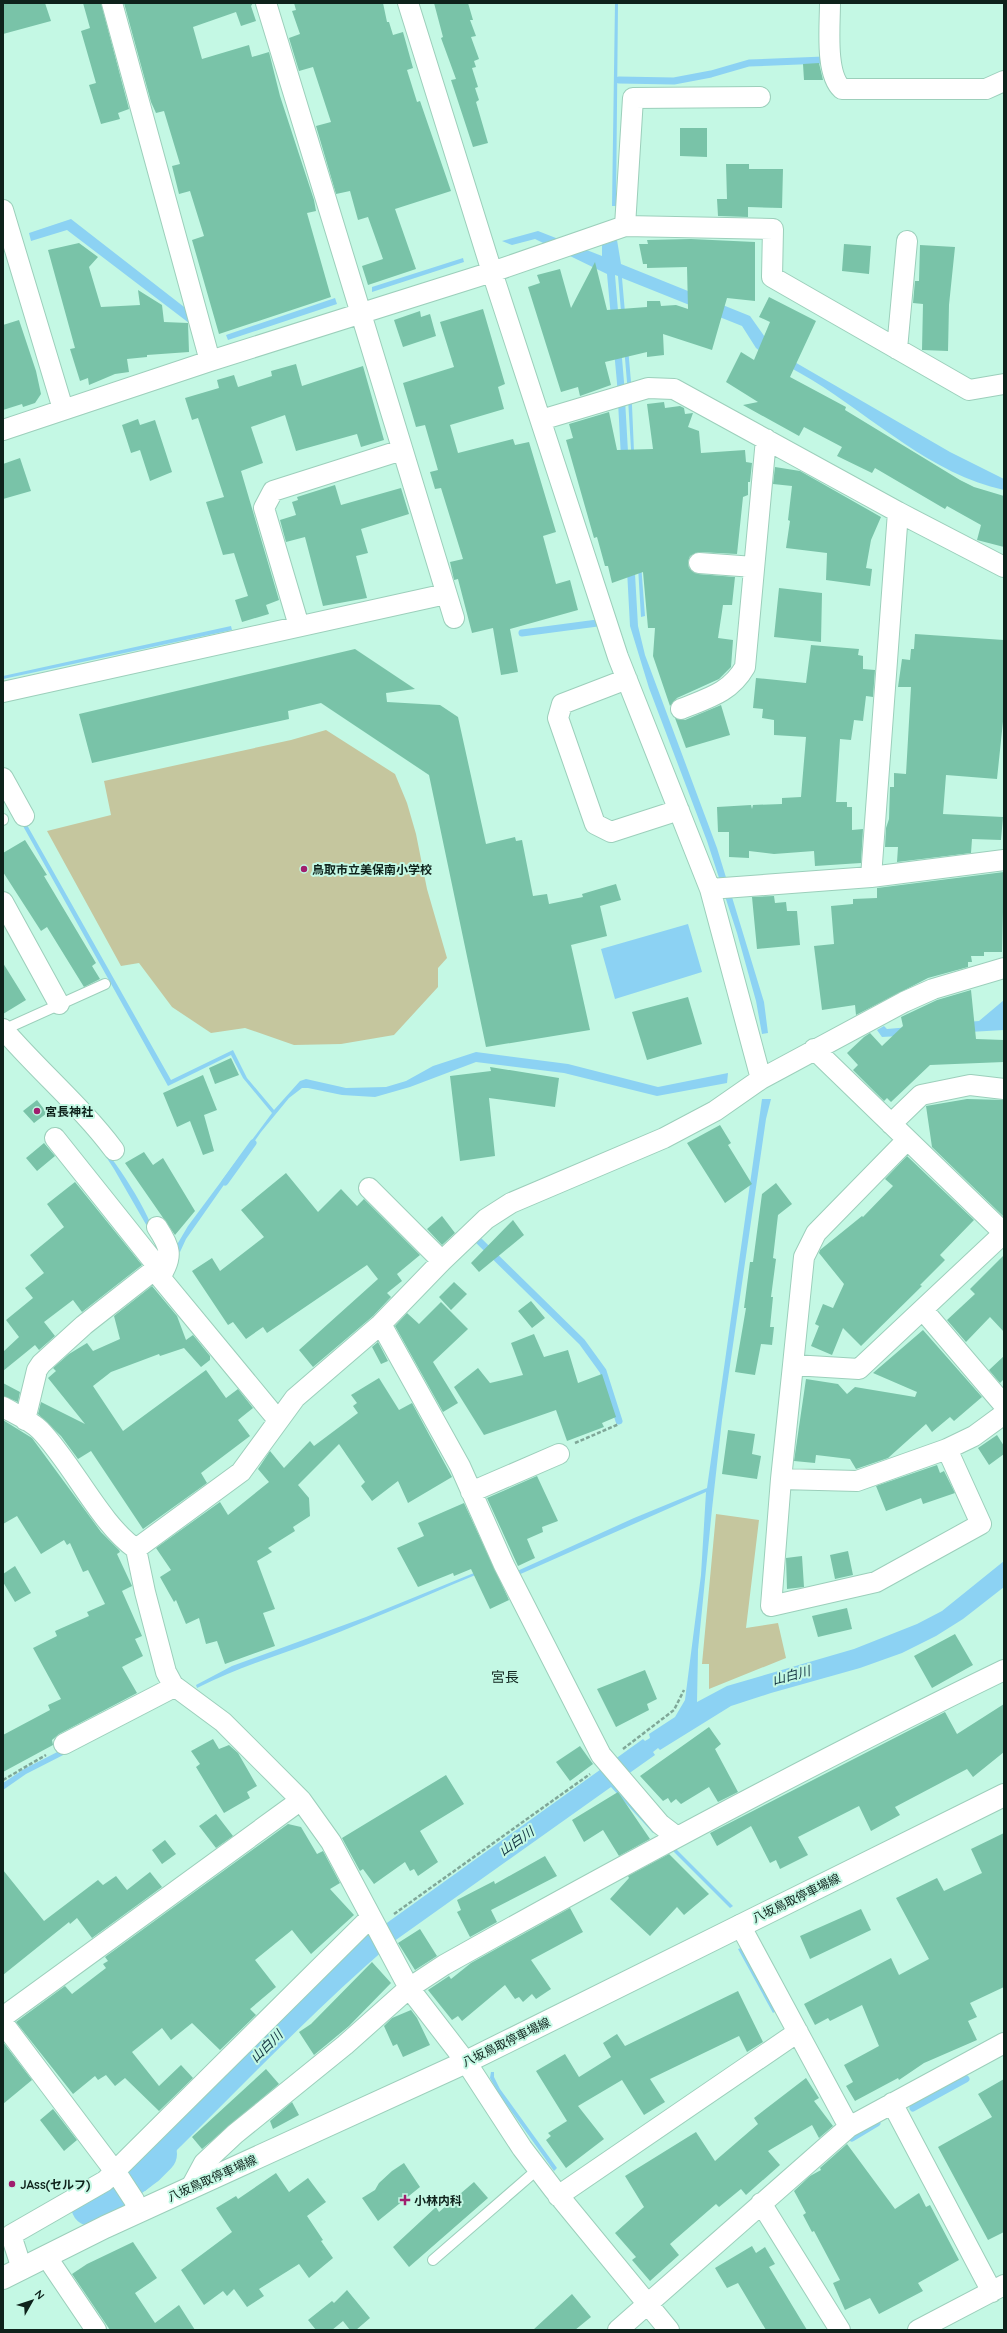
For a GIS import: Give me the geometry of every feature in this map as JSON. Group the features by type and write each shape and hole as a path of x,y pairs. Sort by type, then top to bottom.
{"main road":[{"name":"八坂鳥取停車場線","path":"12,2273 138,2212 466,2062 1004,1795"}],"street":[{"path":"112,3 210,361"},
{"path":"266,3 454,618"},
{"path":"408,3 492,272 626,679 710,889 760,1079"},
{"path":"830,3 831,59 836,84 842,89 986,89 1004,81"},
{"path":"625,226 633,98 760,97"},
{"path":"3,210 63,409"},
{"path":"3,430 210,361 492,272 625,226 773,229 772,277 969,390 1004,384"},
{"path":"898,349 907,241"},
{"path":"541,420 648,388 661,387 674,389 692,397 766,440 898,512 1004,567"},
{"path":"681,709 725,690 738,680 745,667 766,440"},
{"path":"299,626 264,508 272,491 402,450"},
{"path":"871,877 898,512"},
{"path":"699,564 754,567"},
{"path":"3,692 446,594"},
{"path":"626,679 562,704 558,718 595,824 610,832 679,810"},
{"path":"3,778 24,816"},
{"path":"710,889 871,877 1004,860"},
{"path":"3,902 59,1004"},
{"path":"136,1550 241,1472 295,1398 381,1324 442,1261 486,1219 511,1202 664,1138 715,1111 760,1079 814,1049 933,989 1004,968"},
{"path":"3,1029 24,1053 92,1121 114,1150"},
{"path":"794,1365 859,1370 1004,1233 814,1049"},
{"path":"891,1124 921,1095 970,1085 1004,1089"},
{"path":"55,1138 158,1266 157,1273 278,1420"},
{"path":"907,1140 816,1233 804,1257 781,1479 771,1606 876,1582 981,1524 947,1449"},
{"path":"369,1188 442,1261"},
{"path":"26,1420 37,1370 41,1364 84,1324 168,1264 169,1254 166,1242 157,1227"},
{"path":"922,1310 1004,1405"},
{"path":"381,1324 460,1466 504,1566 601,1755 660,1824 677,1837"},
{"path":"3,1407 26,1420 38,1429 50,1442 109,1522 136,1550 145,1592 166,1672 174,1687 223,1722 301,1800 331,1842 409,1988 466,2062 538,2169 558,2196 669,2330"},
{"path":"781,1479 856,1481 947,1449 974,1436 1004,1414"},
{"path":"471,1492 559,1454"},
{"path":"190,2189 204,2163 345,2045 409,1988 444,1965 677,1837 892,1725 1004,1670"},
{"path":"64,1744 174,1687"},
{"path":"3,2017 301,1800"},
{"path":"12,2273 11,2235 105,2181 374,1921"},
{"path":"740,1925 849,2126"},
{"path":"3,2023 114,2172 134,2200 138,2212"},
{"path":"558,2196 798,2032"},
{"path":"618,2330 648,2306 761,2203 849,2126 1004,2043"},
{"path":"892,2103 998,2289 918,2330"},
{"path":"761,2203 840,2330"},
{"path":"46,2256 96,2330"}],"lane":[{"path":"3,1029 104,984"},
{"path":"434,2260 538,2169"}],"path":[{"path":"559,1454 559,1451 619,1424"},
{"path":"374,1921 500,1841 607,1762 674,1710 684,1690"},
{"path":"3,1780 64,1744"}],"green space":[{"path":"326,730 395,774 407,803 416,834 427,889 447,958 438,968 438,987 394,1035 341,1044 294,1045 245,1028 211,1033 172,1007 139,963 121,966 47,831 111,815 104,781 291,740"},
{"path":"716,1514 759,1520 746,1628 778,1623 786,1658 709,1689 709,1664 702,1664"}],"water":[{"path":"615,3 618,3 616,206 612,206"},
{"path":"71,219 188,310 189,323 67,230 31,241 29,233"},
{"path":"538,231 602,256 602,245 617,240 621,264 750,316 767,340 786,357 950,452 1004,479 1004,490 977,482 952,471 904,443 812,380 761,352 756,348 742,326 622,278 631,382 636,498 645,616 641,617 627,382 618,276 615,275 624,382 638,626 645,655 717,848 764,1002 768,1033 762,1034 756,1001 737,933 707,841 649,688 630,626 617,383 607,274 535,239 512,245 502,241"},
{"path":"463,258 464,262 372,292 372,287"},
{"path":"335,298 337,304 228,340 226,335"},
{"path":"231,626 232,630 3,679 3,676"},
{"path":"27,825 171,1080 233,1050 247,1078 274,1110 300,1081 306,1079 346,1088 386,1087 406,1081 433,1066 476,1052 568,1064 658,1087 728,1073 727,1083 657,1096 564,1073 476,1062 410,1087 375,1097 342,1095 302,1088 289,1098 261,1132 186,1239 180,1252 175,1248 188,1226 272,1113 243,1078 231,1055 168,1086 23,826"},
{"path":"688,924 702,972 615,999 601,949"},
{"path":"1004,1000 1004,1030 882,1037 877,1030 884,1026 887,1029 979,1021"},
{"path":"762,1099 771,1099 766,1119 722,1420 698,1650 697,1702 727,1686 854,1649 917,1624 942,1611 1004,1561 1004,1587 963,1619 936,1636 902,1653 860,1668 731,1706 660,1750 658,1748 653,1752 655,1755 614,1784 655,1831 653,1833 611,1787 393,1942 364,1967 309,2019 175,2152 160,2168 151,2186 145,2191 134,2184 126,2172 363,1937 384,1925 643,1739 645,1741 650,1738 649,1734 675,1717 685,1700 701,1575 706,1492 516,1576 515,1572 634,1518 707,1488"},
{"path":"90,1132 121,1171 140,1202 148,1217 159,1247 114,1169"},
{"path":"496,1564 497,1566 364,1622 243,1668 197,1688 196,1685 232,1666 366,1617"},
{"path":"171,1694 173,1699 26,1774 3,1790 3,1783 24,1769"},
{"path":"672,1845 733,1906 730,1908 669,1847"},
{"path":"741,1948 776,2011 773,2013 738,1949"},
{"path":"491,2072 494,2072 494,2077 500,2089 557,2168 554,2171 499,2094 490,2078"}],"building":[{"path":"3,3 45,3 51,21 3,34"},
{"path":"83,3 101,3 129,109 118,113 120,119 101,124 89,85 96,83 81,31 90,28"},
{"path":"124,3 253,3 251,6 256,21 241,26 236,12 193,27 202,59 249,45 252,57 269,52 280,96 314,200 316,211 307,213 331,297 219,334 192,240 204,236 190,191 179,194 172,166 180,164 164,111 156,113 151,102"},
{"path":"294,3 383,3 387,22 389,22 393,35 403,32 413,68 407,70 417,102 420,101 451,191 395,209 416,269 368,285 362,266 383,259 368,217 358,220 350,191 336,194 316,126 331,122 313,67 299,71 289,38 300,34 292,11 296,10"},
{"path":"434,3 468,3 473,20 470,20 476,36 471,37 479,59 474,61 476,67 472,68 478,87 475,88 479,100 476,102 488,143 473,147 451,80 456,79 441,38 443,37"},
{"path":"819,63 823,80 804,80 803,64"},
{"path":"680,128 707,128 707,157 680,156"},
{"path":"726,164 749,164 749,169 783,169 782,208 748,207 748,217 718,216 717,199 727,199"},
{"path":"691,239 755,242 755,301 727,298 712,350 663,334 664,355 647,357 647,352 605,362 611,385 580,396 578,387 561,392 528,287 540,283 537,275 560,269 571,308 595,262 607,310 647,307 647,301 660,301 661,306 676,305 688,309 687,267 647,268 647,264 643,264 639,244 648,244 647,240"},
{"path":"79,243 98,257 89,267 101,307 140,305 138,290 162,305 164,322 188,323 189,352 147,355 147,357 127,359 129,372 115,374 89,385 88,378 80,381 70,349 75,348 48,250"},
{"path":"844,244 871,246 869,274 842,271"},
{"path":"920,245 955,247 949,305 948,351 922,350 923,304 913,303 915,281 919,281"},
{"path":"769,297 816,321 790,377 846,407 845,410 960,480 974,487 1004,496 1004,547 977,540 981,525 947,506 945,509 875,468 872,473 837,456 842,447 804,427 799,436 743,405 758,402 726,382 741,352 754,360 770,322 759,317"},
{"path":"483,309 505,384 498,387 504,409 450,425 458,453 513,439 515,445 529,442 556,532 543,536 556,584 570,580 578,610 510,629 518,672 501,675 493,628 472,633 458,579 454,580 450,562 463,559 441,488 435,489 430,472 438,470 425,425 416,427 403,383 454,367 440,322"},
{"path":"420,311 421,317 430,314 436,336 403,347 394,320"},
{"path":"19,320 36,371 41,394 35,403 23,407 22,404 3,410 3,325"},
{"path":"296,364 302,386 363,366 384,440 361,447 357,434 296,451 285,415 251,427 263,463 241,471 279,600 266,605 269,614 242,622 235,600 248,596 234,553 223,555 206,502 224,497 198,418 192,420 185,398 219,388 217,380 234,375 238,387 272,376 271,371"},
{"path":"664,402 665,408 680,406 684,408 685,414 693,413 688,427 699,431 701,453 745,450 746,462 752,463 750,482 748,482 748,495 743,497 737,554 699,552 690,556 688,562 689,568 698,574 735,577 732,605 723,605 718,638 733,640 731,667 719,679 677,698 670,706 653,656 655,628 648,628 643,572 612,583 608,566 605,566 597,537 594,538 566,440 573,438 569,424 609,412 617,450 653,449 647,404"},
{"path":"138,419 140,425 155,420 172,472 150,481 140,450 131,453 122,425"},
{"path":"20,458 31,491 3,499 3,464"},
{"path":"775,467 800,471 881,517 871,540 866,568 872,569 870,586 826,580 827,553 786,548 790,521 788,520 792,486 773,484"},
{"path":"335,485 341,505 401,488 409,514 361,529 368,553 356,556 367,598 323,606 305,537 286,542 280,520 296,515 292,502 298,500 297,497"},
{"path":"779,588 822,593 821,642 774,637"},
{"path":"915,634 1004,640 1004,712 997,779 946,775 943,814 1003,817 1001,840 972,839 971,853 897,862 898,847 885,847 886,828 889,819 890,787 894,787 894,773 906,774 911,687 898,687 902,659 910,660 911,649 914,649"},
{"path":"811,645 859,649 858,655 863,656 863,669 875,670 873,697 866,696 863,721 854,720 851,740 840,739 836,802 847,802 847,807 852,807 852,830 863,829 861,863 815,866 814,851 774,854 749,851 749,858 729,857 729,832 718,832 717,807 751,805 752,809 753,805 782,804 782,798 801,797 806,737 774,735 774,720 762,718 763,709 753,708 756,678 806,683"},
{"path":"355,649 415,689 386,693 387,702 440,705 458,717 486,844 515,837 516,841 522,840 533,896 547,894 549,904 583,897 582,894 616,884 621,900 600,906 607,936 571,945 590,1030 486,1047 429,775 321,703 288,711 289,719 92,763 79,714"},
{"path":"721,705 730,735 686,748 675,718 685,720"},
{"path":"25,840 47,875 44,876 96,963 92,966 100,979 84,987 47,927 41,931 3,872 3,853"},
{"path":"1004,872 1002,952 984,952 984,956 971,956 972,962 968,962 968,967 928,978 856,1015 855,1005 822,1010 814,946 834,944 831,906 853,904 853,899 877,898 877,888"},
{"path":"774,896 775,903 786,902 787,911 797,911 800,945 757,949 752,897"},
{"path":"3,963 26,1000 3,1014"},
{"path":"971,990 976,1039 1004,1040 1004,1062 930,1065 891,1102 887,1098 884,1101 853,1070 858,1065 847,1053 864,1037 870,1033 882,1046 903,1026 901,1017 937,1000"},
{"path":"688,997 702,1044 647,1060 632,1012"},
{"path":"231,1058 239,1075 215,1084 209,1068"},
{"path":"490,1067 559,1078 555,1107 489,1098 495,1156 460,1161 450,1076 491,1071"},
{"path":"203,1075 217,1110 204,1115 214,1151 203,1155 190,1121 177,1127 163,1093"},
{"path":"967,1099 1004,1100 1004,1217 932,1147 926,1106"},
{"path":"37,1100 47,1113 34,1123 23,1111"},
{"path":"720,1125 731,1143 728,1145 752,1184 725,1203 687,1143"},
{"path":"44,1143 55,1156 37,1171 26,1158"},
{"path":"144,1152 153,1165 163,1158 195,1211 175,1235 125,1163"},
{"path":"907,1156 974,1220 940,1255 945,1260 920,1285 922,1286 861,1346 843,1328 832,1355 811,1346 819,1326 815,1324 823,1304 833,1308 844,1284 819,1253 820,1250 862,1216 863,1217 893,1186 885,1179"},
{"path":"286,1173 318,1212 341,1189 357,1206 364,1199 420,1255 397,1274 402,1281 387,1293 391,1297 373,1316 313,1367 299,1350 378,1279 367,1265 267,1333 263,1327 246,1339 233,1322 228,1325 192,1271 212,1258 220,1271 264,1237 241,1210"},
{"path":"75,1182 142,1265 82,1312 73,1300 44,1322 55,1336 39,1350 35,1345 3,1371 3,1352 19,1337 6,1320 33,1298 25,1288 44,1273 30,1255 64,1227 47,1204"},
{"path":"776,1183 792,1204 778,1215 773,1258 776,1259 771,1297 773,1297 770,1327 774,1327 772,1345 761,1344 755,1375 735,1372 746,1308 744,1308 750,1262 753,1262 762,1194"},
{"path":"442,1216 455,1233 442,1245 427,1229"},
{"path":"513,1220 524,1235 479,1272 471,1263"},
{"path":"1004,1255 1004,1332 990,1317 966,1342 947,1320 975,1294 970,1289"},
{"path":"454,1282 467,1294 451,1310 439,1297"},
{"path":"152,1286 177,1316 186,1340 193,1335 210,1356 210,1360 201,1367 184,1348 160,1356 159,1354 111,1372 93,1386 123,1431 206,1370 226,1398 238,1389 253,1408 238,1420 250,1436 201,1473 207,1483 143,1529 91,1451 78,1459 61,1436 38,1414 41,1402 85,1424 48,1378 56,1371 53,1368 69,1354 87,1343 93,1351 120,1339 114,1316"},
{"path":"531,1301 545,1318 532,1328 518,1311"},
{"path":"441,1302 468,1329 433,1362 458,1403 443,1412 395,1326 407,1313 419,1324"},
{"path":"923,1330 982,1397 954,1421 950,1417 932,1432 926,1424 888,1458 856,1469 850,1459 816,1455 815,1463 794,1461 806,1379 838,1384 847,1394 855,1387 915,1397 917,1392 873,1373"},
{"path":"534,1334 544,1357 568,1350 578,1383 602,1374 616,1417 602,1423 604,1427 567,1441 556,1410 484,1435 454,1387 478,1368 490,1383 523,1375 511,1343"},
{"path":"378,1342 388,1361 381,1364 372,1347"},
{"path":"1004,1356 1004,1379 1000,1383 989,1370"},
{"path":"379,1378 399,1410 412,1403 452,1477 408,1503 398,1481 372,1501 361,1486 365,1482 339,1444 298,1485 309,1498 310,1516 293,1527 295,1531 268,1548 272,1552 257,1561 275,1609 263,1613 275,1646 225,1664 217,1641 206,1644 199,1618 186,1624 176,1600 174,1602 160,1577 171,1570 156,1548 220,1502 228,1515 269,1482 258,1469 270,1451 284,1468 310,1441 314,1446 358,1413 353,1406 357,1403 351,1395"},
{"path":"3,1383 20,1392 18,1402 3,1396"},
{"path":"3,1420 32,1438 101,1532 119,1550 120,1552 117,1554 132,1586 122,1591 142,1636 135,1639 143,1656 122,1667 137,1693 59,1734 52,1740 53,1745 3,1772 3,1735 50,1710 48,1705 61,1699 33,1648 57,1636 55,1631 89,1616 87,1612 105,1604 88,1570 83,1572 70,1543 67,1545 64,1540 41,1554 17,1516 3,1524"},
{"path":"728,1430 755,1434 752,1454 761,1456 757,1479 722,1474"},
{"path":"997,1435 1004,1446 1004,1454 989,1465 978,1448"},
{"path":"937,1465 940,1473 944,1471 955,1493 923,1504 921,1498 886,1511 876,1486"},
{"path":"537,1476 558,1521 542,1527 543,1532 527,1539 535,1558 518,1566 487,1498"},
{"path":"464,1503 509,1600 490,1609 471,1569 454,1576 453,1573 418,1587 397,1548 424,1536 418,1523"},
{"path":"848,1551 853,1575 835,1579 830,1555"},
{"path":"802,1556 804,1587 787,1589 786,1558"},
{"path":"15,1566 31,1593 15,1602 3,1582 3,1574"},
{"path":"847,1608 852,1629 818,1637 812,1616"},
{"path":"955,1634 973,1665 932,1688 914,1656"},
{"path":"645,1670 657,1699 647,1704 649,1710 616,1727 597,1689"},
{"path":"1004,1704 1004,1752 973,1777 967,1769 895,1807 900,1815 871,1831 859,1806 798,1837 808,1855 780,1869 776,1860 770,1863 751,1826 717,1846 710,1833 945,1712 957,1734"},
{"path":"709,1727 721,1744 715,1749 738,1792 718,1802 709,1787 681,1804 676,1799 671,1803 668,1798 663,1801 640,1776"},
{"path":"213,1739 219,1749 229,1745 238,1753 257,1786 247,1792 250,1798 224,1813 196,1767 200,1764 191,1751"},
{"path":"580,1746 593,1764 570,1781 556,1762"},
{"path":"446,1775 464,1804 420,1831 438,1862 418,1876 414,1869 410,1871 405,1862 374,1884 363,1869 360,1871 342,1838"},
{"path":"618,1792 650,1839 619,1856 603,1830 584,1842 572,1820"},
{"path":"216,1814 233,1836 216,1848 199,1826"},
{"path":"288,1824 301,1827 317,1854 323,1851 340,1883 330,1889 354,1915 311,1954 292,1930 255,1960 276,1987 250,2009 256,2015 220,2050 192,2023 171,2040 162,2028 132,2052 159,2086 181,2065 193,2078 159,2111 125,2078 115,2086 106,2075 98,2080 95,2076 73,2094 16,2022 65,1986 72,1994 106,1968 103,1964 108,1961 105,1957"},
{"path":"1004,1833 1004,1987 970,2003 977,2017 968,2021 977,2040 924,2063 899,2080 898,2078 855,2101 846,2086 853,2082 844,2065 879,2046 862,2005 830,2021 828,2018 815,2025 804,2004 891,1958 899,1975 929,1959 896,1898 937,1878 944,1891 982,1873 971,1849"},
{"path":"165,1840 176,1854 162,1864 152,1850"},
{"path":"669,1854 709,1894 684,1915 677,1907 650,1936 610,1899 629,1878 628,1876"},
{"path":"545,1856 557,1876 491,1910 497,1922 470,1937 457,1912 461,1910 457,1900 494,1881 495,1884"},
{"path":"3,1870 44,1921 98,1880 103,1885 116,1876 127,1890 150,1872 162,1887 92,1938 77,1918 70,1924 69,1922 3,1975"},
{"path":"570,1908 583,1932 531,1960 551,1989 536,1999 532,1994 523,2002 519,1997 515,1999 505,1985 462,2021 458,2016 452,2020 428,1990 449,1976 451,1979 471,1963"},
{"path":"861,1909 871,1930 810,1959 800,1936"},
{"path":"420,1929 437,1956 415,1970 398,1943"},
{"path":"372,1962 391,1983 349,2026 314,2055 299,2032 311,2024"},
{"path":"738,1991 763,2042 747,2052 739,2036 650,2079 665,2102 644,2115 622,2080 578,2106 604,2139 566,2168 546,2140 551,2136 548,2133 567,2121 536,2071 565,2054 579,2077 611,2057 603,2043 617,2034 625,2046"},
{"path":"411,2010 417,2018 430,2045 403,2057 397,2044 393,2046 384,2026 392,2018"},
{"path":"3,2042 32,2080 3,2104"},
{"path":"266,2069 279,2084 202,2149 192,2137"},
{"path":"806,2078 819,2098 814,2101 833,2126 819,2138 812,2125 768,2151 780,2165 746,2195 741,2189 719,2207 716,2204 670,2244 679,2255 650,2281 632,2260 636,2257 615,2233 644,2207 625,2176 696,2132 715,2161 758,2124 754,2118"},
{"path":"1004,2079 1004,2232 988,2240 938,2147 992,2117 978,2094"},
{"path":"292,2102 299,2115 273,2129 270,2121"},
{"path":"53,2109 77,2140 64,2151 40,2120"},
{"path":"847,2144 895,2209 919,2193 926,2207 930,2205 959,2260 918,2283 923,2291 879,2314 870,2298 845,2310 833,2283 840,2280 814,2231 812,2232 803,2215 806,2213 794,2191 810,2176 821,2170 820,2168"},
{"path":"404,2163 420,2187 378,2221 362,2198 375,2190 379,2183 392,2171"},
{"path":"276,2173 289,2192 308,2178 326,2202 307,2216 323,2240 321,2241 333,2258 309,2278 299,2264 259,2289 264,2296 247,2307 234,2289 227,2296 223,2291 204,2305 181,2270 232,2232 216,2208 236,2196 238,2199"},
{"path":"474,2182 488,2198 409,2267 393,2247 436,2207 439,2212"},
{"path":"133,2242 157,2278 135,2293 155,2323 179,2305 195,2330 110,2330 72,2274 87,2264"},
{"path":"752,2246 756,2253 765,2247 775,2264 769,2267 807,2330 766,2330 738,2283 727,2288 715,2268"},
{"path":"347,2290 370,2318 356,2330 350,2330 343,2321 332,2330 316,2330 308,2320 332,2301 334,2303"},
{"path":"572,2294 591,2317 575,2330 533,2330"}],"waterway":[{"path":"619,80 674,81 711,74 749,63 824,60 825,65"},
{"path":"522,633 605,622"},
{"path":"225,1182 253,1143"},
{"path":"475,1237 582,1342 603,1371 619,1421"},
{"path":"913,2108 966,2079"},
{"path":"852,2138 877,2123"},
{"name":"山白川","path":"91,2206 145,2166 157,2154"}],"place":[{"name":"鳥取市立美保南小学校","path":"304,869"},
{"name":"宮長神社","path":"37,1111"},
{"name":"JAss(セルフ)","path":"12,2184"},
{"name":"小林内科","path":"405,2200"}],"district":[{"name":"宮長","path":"505,1677"}]}
